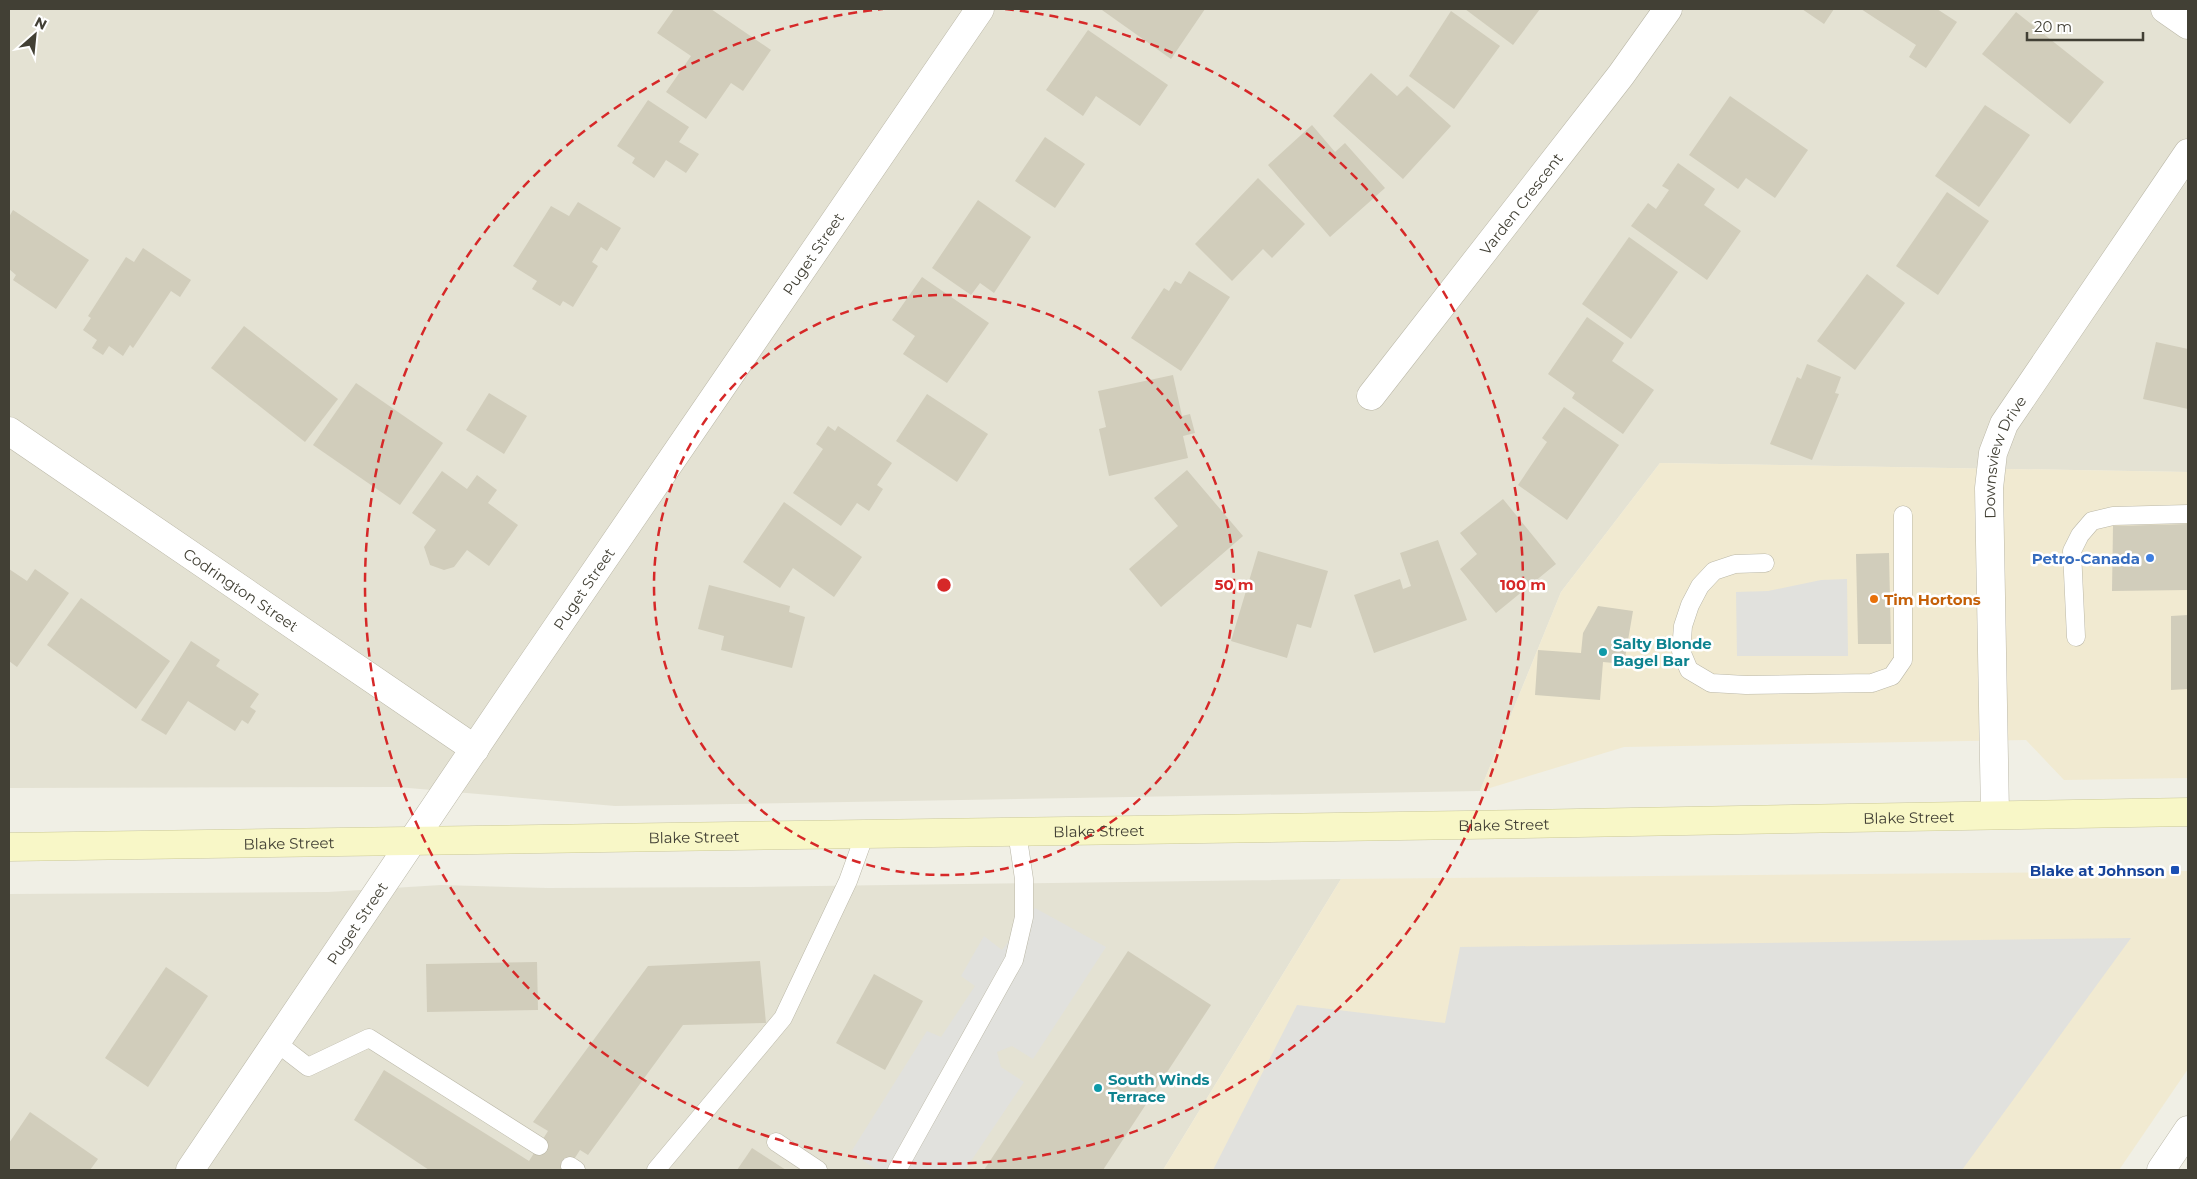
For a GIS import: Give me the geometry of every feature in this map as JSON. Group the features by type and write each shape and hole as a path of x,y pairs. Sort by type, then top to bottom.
{"main road":[{"name":"Blake Street","path":"9,847 2188,812"}],"street":[{"name":"Puget Street","path":"190,1170 980,9"},
{"name":"Varden Crescent","path":"1371,396 1621,75 1668,9"},
{"path":"2165,9 2188,25"},
{"name":"Downsview Drive","path":"1995,814 1989,506 1993,453 2004,424 2188,153"},
{"name":"Codrington Street","path":"9,431 475,749"},
{"path":"2161,1170 2188,1130"}],"lane":[{"path":"2076,638 2072,551 2080,535 2092,521 2113,516 2188,514"},
{"path":"1765,563 1735,564 1714,571 1700,586 1690,605 1683,626 1681,651 1688,670 1711,683 1872,683 1892,676 1902,660 1903,515"},
{"path":"897,1170 1014,960 1024,917 1024,879 1018,832"},
{"path":"656,1170 783,1018 848,881 865,834"},
{"path":"276,1043 308,1067 369,1038 539,1146"},
{"path":"776,1142 818,1170"}],"shaded area":[{"path":"9,9 2188,9 2188,472 1660,463 1561,592 1480,791 615,806 397,787 9,788"},
{"path":"1660,463 2188,472 2188,778 2064,780 2026,740 1624,747 1480,791 1561,592"},
{"path":"1847,579 1848,656 1737,656 1736,592 1768,591 1821,580"},
{"path":"2188,871 2188,1069 2119,1170 1163,1170 1341,879"},
{"path":"1341,879 1163,1170 9,1170 9,894 328,892 441,885 548,888 750,887"},
{"path":"1035,908 1106,947 1033,1059 1012,1046 997,1052 1001,1067 1024,1082 965,1170 877,1170 851,1152 927,1031 941,1037 975,986 961,976 984,936 1002,950"},
{"path":"2131,938 1962,1170 1213,1170 1297,1005 1445,1023 1460,947"}],"building":[{"path":"674,9 711,9 771,50 743,91 731,83 706,119 666,92 691,56 657,33"},
{"path":"1103,9 1205,9 1171,59"},
{"path":"1465,9 1540,9 1513,45"},
{"path":"1802,9 1834,9 1824,24"},
{"path":"1861,9 1937,9 1957,22 1926,68 1909,57 1916,45"},
{"path":"1451,11 1500,46 1454,109 1409,76"},
{"path":"2016,12 2104,82 2070,124 1982,54"},
{"path":"1088,30 1168,85 1140,126 1096,96 1083,116 1046,90"},
{"path":"1371,73 1397,96 1407,86 1451,126 1403,179 1333,116"},
{"path":"1730,96 1808,150 1775,198 1746,178 1738,189 1689,155"},
{"path":"648,100 689,127 679,142 699,154 686,173 666,160 654,178 632,163 635,158 617,146"},
{"path":"1985,105 2030,135 1979,207 1935,176"},
{"path":"1312,125 1335,152 1345,143 1385,188 1330,237 1268,165"},
{"path":"1045,137 1085,164 1055,208 1015,181"},
{"path":"1678,163 1715,189 1704,205 1741,231 1707,280 1631,226 1648,203 1656,209 1669,190 1662,186"},
{"path":"1258,178 1305,224 1272,258 1263,249 1232,281 1195,244"},
{"path":"1947,192 1989,221 1938,295 1896,266"},
{"path":"978,200 1031,237 994,293 980,283 971,295 932,268"},
{"path":"578,202 621,228 607,251 601,247 592,262 598,266 573,307 563,301 560,306 532,289 537,281 513,266 551,206 569,216"},
{"path":"13,210 89,260 56,309 13,280 16,275 9,269 9,217"},
{"path":"1629,237 1678,272 1631,339 1582,304"},
{"path":"143,248 191,280 180,297 171,291 133,348 130,345 123,356 109,346 103,355 92,348 97,340 83,330 91,318 88,316 126,257 134,262"},
{"path":"1189,271 1230,297 1181,371 1131,338 1164,288 1169,291 1175,281 1181,284"},
{"path":"1867,274 1905,303 1855,370 1817,341"},
{"path":"922,277 989,323 947,383 903,354 915,336 892,320"},
{"path":"1587,317 1624,343 1612,361 1654,390 1623,434 1572,398 1575,393 1548,374"},
{"path":"244,326 338,399 305,442 211,368"},
{"path":"2156,342 2188,349 2188,409 2143,399"},
{"path":"1807,364 1841,377 1835,393 1839,394 1812,460 1770,444 1797,377 1801,379"},
{"path":"1173,375 1182,416 1190,414 1195,433 1183,436 1188,458 1109,476 1099,429 1106,427 1098,391"},
{"path":"356,383 443,443 400,505 313,445"},
{"path":"489,393 527,416 504,454 466,430"},
{"path":"927,394 988,434 957,482 896,441"},
{"path":"1564,407 1619,445 1567,520 1518,485 1547,442 1542,438"},
{"path":"828,426 835,431 838,426 892,463 877,485 883,489 869,511 857,503 841,526 793,493 823,449 816,444"},
{"path":"1187,470 1243,536 1161,607 1129,569 1178,526 1154,498"},
{"path":"442,471 467,489 477,475 497,490 488,503 518,525 489,566 467,550 454,567 444,570 430,565 424,547 436,530 412,513"},
{"path":"1503,499 1556,564 1496,613 1460,569 1477,554 1460,533"},
{"path":"784,502 862,557 834,597 793,568 780,588 743,562"},
{"name":"Petro-Canada","path":"2188,524 2188,590 2112,591 2113,526"},
{"path":"1438,540 1467,620 1374,653 1354,595 1400,579 1403,589 1411,586 1400,553"},
{"path":"1258,551 1328,571 1311,628 1297,624 1287,658 1231,641"},
{"name":"Tim Hortons","path":"1889,553 1891,644 1858,644 1856,554"},
{"path":"9,569 27,581 35,569 69,593 17,667 9,661"},
{"path":"709,585 790,606 789,612 805,617 792,668 721,650 724,636 698,629"},
{"path":"81,598 170,661 136,709 47,645"},
{"name":"Salty Blonde Bagel Bar","path":"1598,606 1633,611 1624,664 1603,662 1600,700 1535,695 1538,650 1581,653 1583,633"},
{"path":"2188,615 2188,689 2171,690 2171,616"},
{"path":"191,641 220,660 216,666 259,694 250,707 256,711 248,724 242,720 235,731 188,701 166,735 141,720"},
{"name":"South Winds Terrace","path":"1128,951 1211,1005 1103,1170 984,1170"},
{"path":"760,961 766,1023 683,1025 588,1155 580,1150 567,1170 429,1170 354,1120 384,1070 529,1161 548,1131 533,1122 648,966"},
{"path":"537,962 538,1010 427,1012 426,964"},
{"path":"166,967 208,996 148,1087 105,1058"},
{"path":"874,974 923,1001 885,1070 836,1043"},
{"path":"30,1112 98,1159 90,1170 12,1170 9,1168 9,1143"},
{"path":"752,1148 786,1170 737,1170"}],"place":[{"name":"Petro-Canada","path":"2150,558"},
{"name":"Tim Hortons","path":"1874,599"},
{"name":"Salty Blonde Bagel Bar","path":"1603,652"},
{"name":"Blake at Johnson","path":"2175,870"},
{"name":"South Winds Terrace","path":"1098,1088"}]}
